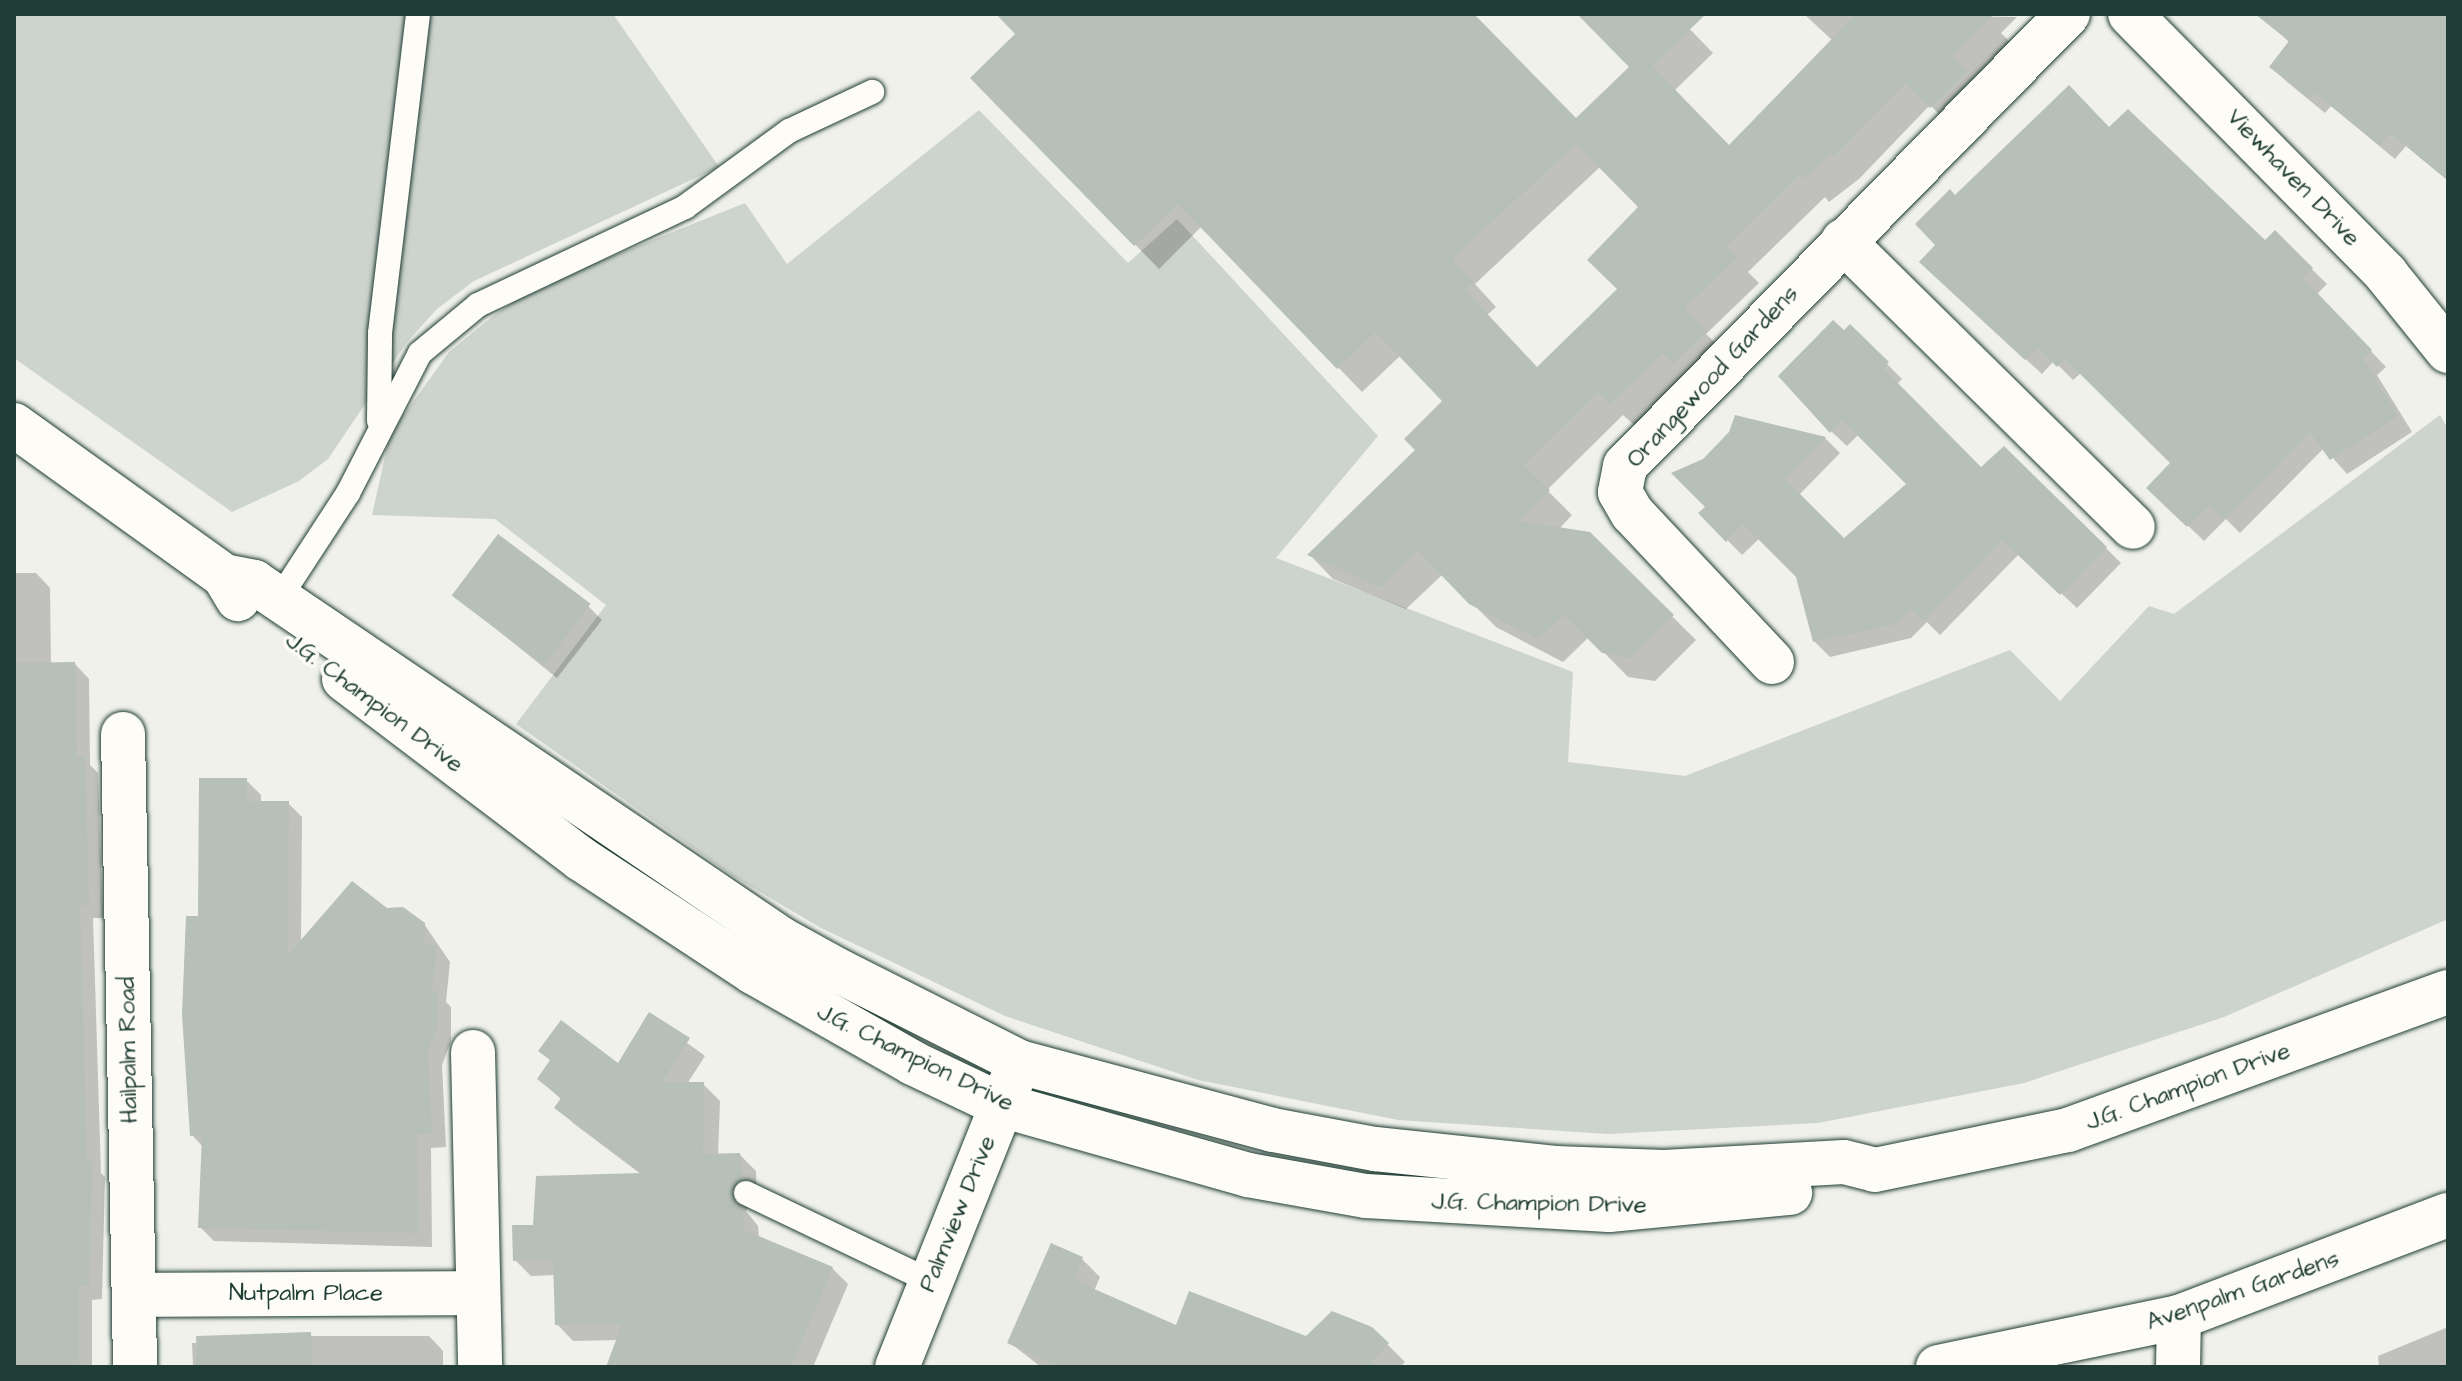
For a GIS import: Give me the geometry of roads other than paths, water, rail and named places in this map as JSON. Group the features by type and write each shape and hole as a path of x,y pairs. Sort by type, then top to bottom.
{"main road":[{"name":"Orangewood Gardens","path":"1772,662 1632,513 1620,492 1621,479 1639,449 2068,14"},
{"name":"Viewhaven Drive","path":"2130,14 2386,274 2448,351"},
{"path":"1843,241 2133,527"},
{"name":"J.G. Champion Drive","path":"14,425 224,576 242,604 581,859 823,1014 1001,1105 1248,1175 1366,1196 1463,1205 1609,1210 1723,1201 1855,1184 1875,1170 2068,1130 2448,992"},
{"name":"J.G. Champion Drive","path":"224,576 254,582 781,939 1019,1062 1186,1111 1375,1149 1555,1168 1664,1172 1844,1162 1875,1170"},
{"name":"Hailpalm Road","path":"123,734 135,1367"},
{"path":"473,1052 480,1367"},
{"name":"Palmview Drive","path":"897,1367 1019,1062"},
{"name":"Avenpalm Gardens","path":"1938,1367 2179,1317 2448,1215"},
{"name":"Nutpalm Place","path":"134,1295 478,1293"},
{"path":"2178,1367 2179,1317"}],"lane":[{"path":"379,425 380,333 418,14"},
{"path":"279,599 348,493 370,454 379,425 420,353 478,305 685,207 789,131 872,92"},
{"path":"746,1193 932,1282"}]}
